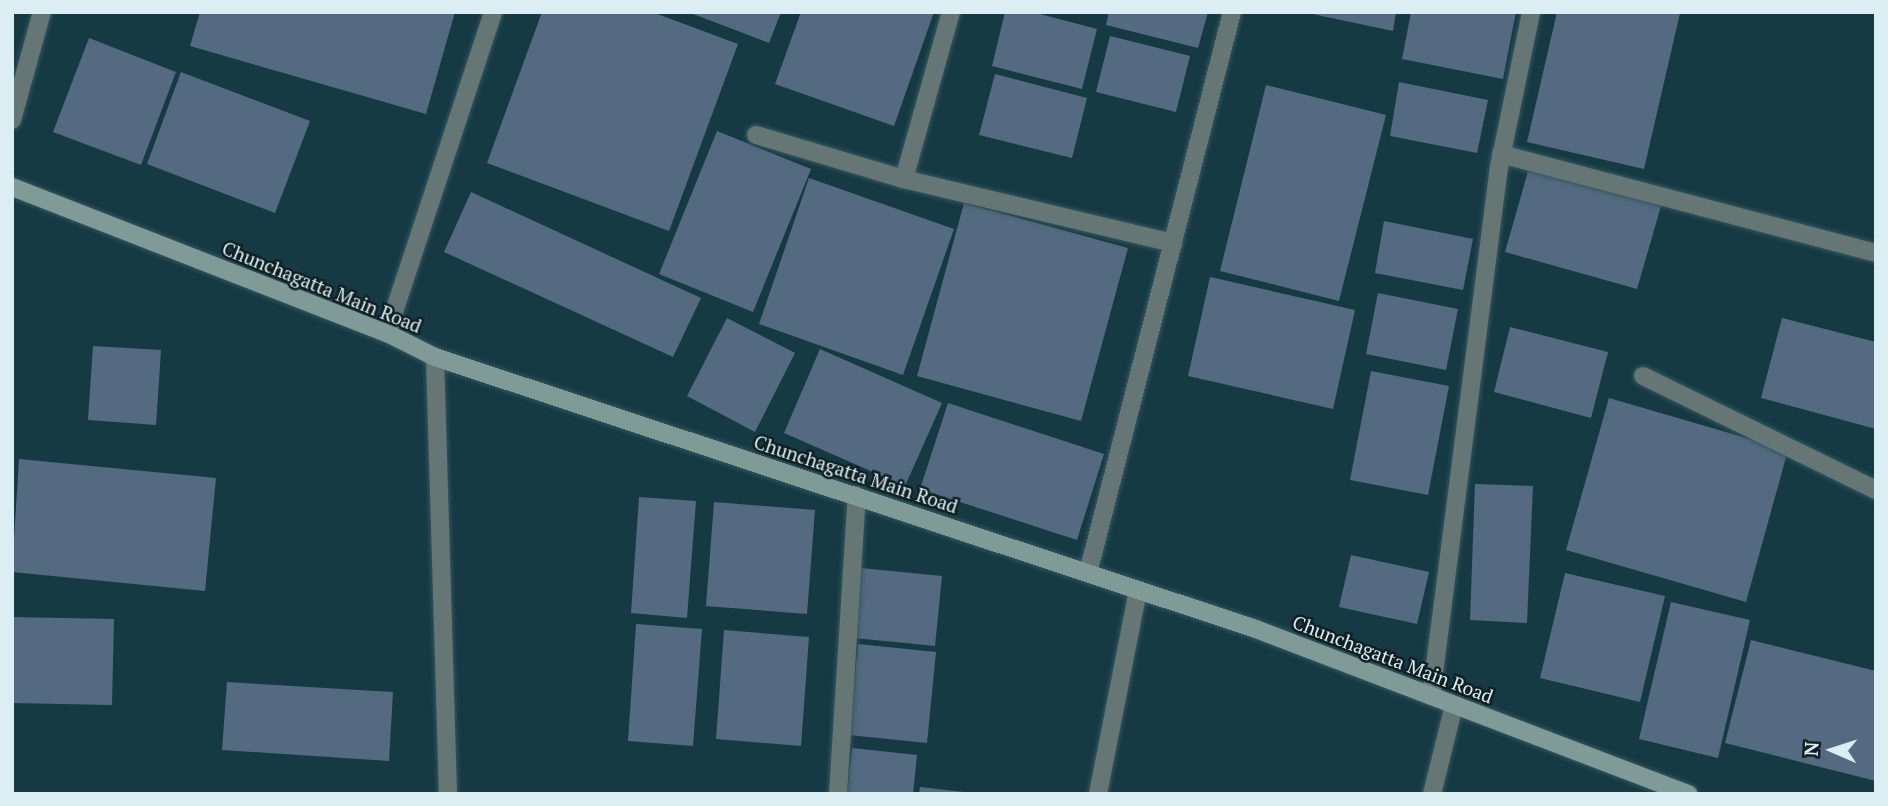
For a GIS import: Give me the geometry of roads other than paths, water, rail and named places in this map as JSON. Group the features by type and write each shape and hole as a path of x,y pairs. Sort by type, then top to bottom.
{"street":[{"path":"12,120 42,12"},
{"path":"387,333 494,12"},
{"path":"904,179 951,12"},
{"path":"1088,573 1232,12"},
{"path":"1431,696 1501,155 1531,12"},
{"path":"756,135 904,179 1173,243"},
{"path":"1501,155 1876,253"},
{"name":"Chunchagatta Main Road","path":"12,187 387,333 435,356 1138,590 1431,696 1689,794"},
{"path":"435,356 449,794"},
{"path":"1643,376 1876,491"},
{"path":"838,794 857,496"},
{"path":"1098,794 1138,590"},
{"path":"1432,794 1454,705"}]}
